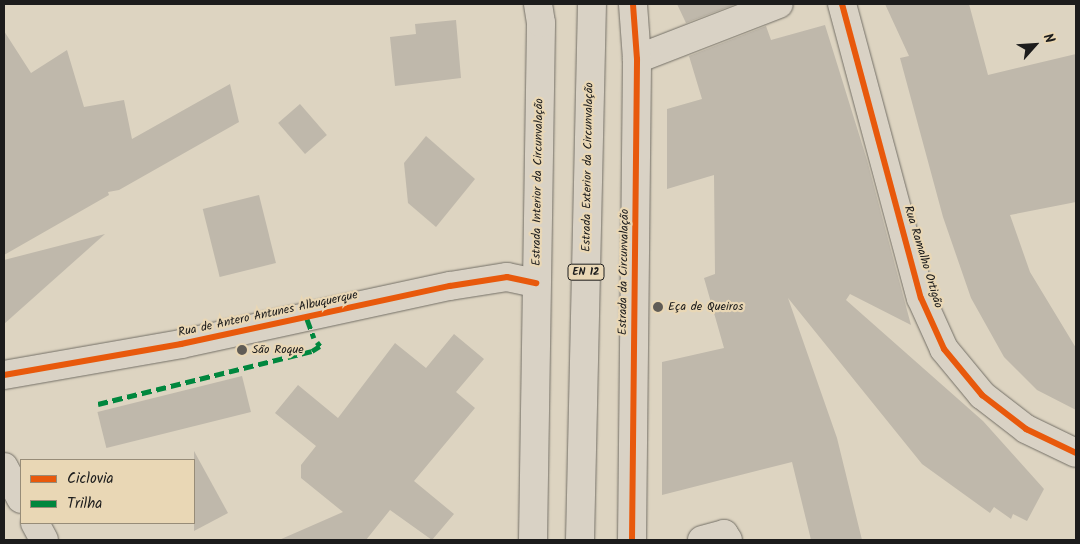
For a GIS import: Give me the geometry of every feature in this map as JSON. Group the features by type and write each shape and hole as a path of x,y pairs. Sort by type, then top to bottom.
{"street":[{"name":"Estrada Interior da Circunvalação","path":"533,540 541,23 538,4"},
{"name":"Estrada Exterior da Circunvalação","path":"580,540 592,4"},
{"name":"Estrada da Circunvalação","path":"632,540 637,59 633,4"},
{"path":"637,59 778,4"},
{"name":"Rua Ramalho Ortigão","path":"842,4 921,298 944,349 982,395 1026,430 1076,453"},
{"name":"Rua de Antero Antunes Albuquerque","path":"4,375 210,338 450,286 507,277 536,283"},
{"path":"4,467 20,497"},
{"path":"35,524 44,540"},
{"path":"702,540 724,534 728,540"}],"building":[{"path":"677,4 736,4 686,23"},
{"path":"885,4 969,4 988,75 1076,54 1076,202 1010,215 1030,272 1076,348 1076,410 1037,390 1004,357 971,298 943,217 900,58 909,56"},
{"path":"456,20 461,78 395,86 390,37 416,34 415,24"},
{"path":"825,25 867,160 911,325 850,294 846,300 983,421 1044,489 1027,521 1013,514 1011,519 994,507 990,513 922,464 788,298 837,438 862,540 811,540 792,462 662,495 662,362 724,348 704,278 715,274 714,175 667,189 667,109 702,99 689,56 766,26 771,40"},
{"path":"4,31 31,73 67,50 84,107 124,100 132,139 230,84 239,122 119,190 108,192 109,195 4,255"},
{"path":"300,104 327,135 305,154 278,123"},
{"path":"426,136 475,179 436,227 408,203 404,163"},
{"path":"259,195 276,263 220,277 203,209"},
{"path":"105,234 4,324 4,260"},
{"path":"454,334 484,359 456,392 475,408 414,481 454,514 432,540 390,510 366,540 279,540 343,512 301,478 301,465 316,446 275,413 298,385 338,418 395,343 426,368"},
{"path":"242,376 251,412 106,448 97,412"},
{"path":"194,451 228,513 194,531 195,459"}],"marked path":[{"path":"307,319 314,338"},
{"path":"98,404 312,351 320,346 317,342"}],"cycle path":[{"path":"632,540 637,59 633,4"},
{"path":"842,4 921,298 944,349 982,395 1026,429 1076,453"},
{"path":"4,375 181,344 450,286 507,277 536,283"}],"place":[{"name":"Eça de Queiros","path":"658,307"},
{"name":"São Roque","path":"242,350"}]}
